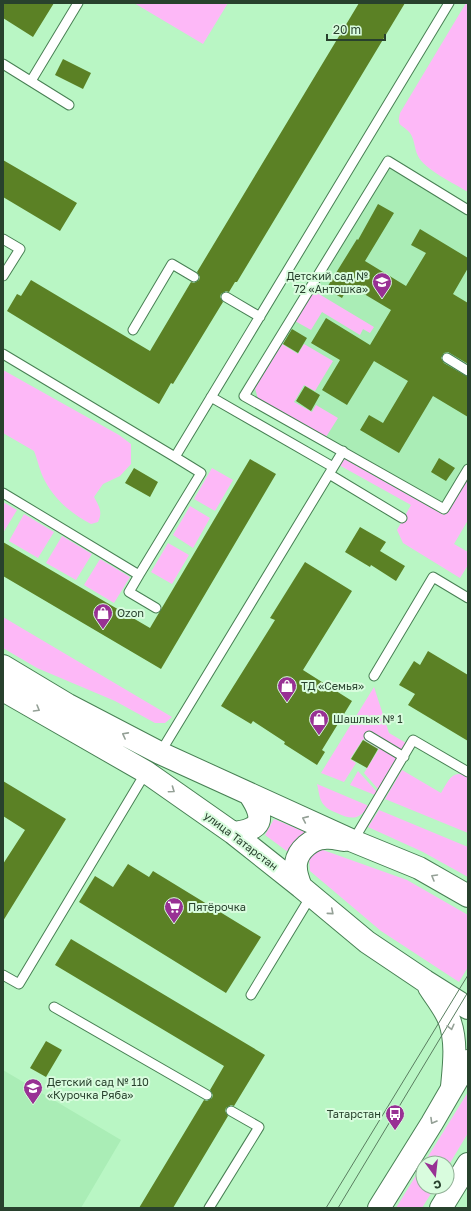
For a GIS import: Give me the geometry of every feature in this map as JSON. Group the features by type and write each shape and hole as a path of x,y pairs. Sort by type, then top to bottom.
{"street":[{"path":"3,666 68,705 160,753 353,841 419,868 468,896"},
{"name":"улица Татарстан","path":"3,690 146,772 233,833 367,942 468,1008"},
{"path":"233,833 248,831 256,824 260,815 258,807 250,795"},
{"path":"306,892 296,875 296,862 301,851 312,841 325,838 353,841"},
{"path":"425,981 450,1022 455,1044 452,1087"},
{"path":"379,1208 432,1123 468,1061"},
{"path":"441,1208 468,1164"}],"lane":[{"path":"31,81 78,3"},
{"path":"175,457 449,3"},
{"path":"3,64 69,105"},
{"path":"468,210 388,161 244,396 444,509 468,469"},
{"path":"3,239 20,249 3,276"},
{"path":"132,330 172,264 194,277"},
{"path":"226,297 260,317"},
{"path":"3,354 201,473 130,592 156,608"},
{"path":"447,358 468,371"},
{"path":"211,397 331,471 402,518"},
{"path":"160,753 343,451"},
{"path":"3,493 139,575"},
{"path":"374,676 433,577 468,598"},
{"path":"369,736 404,756"},
{"path":"353,841 414,740 468,772"},
{"path":"3,975 19,984 146,772"},
{"path":"251,995 306,892"},
{"path":"54,1007 206,1095"},
{"path":"209,1208 259,1127 231,1111"}],"shaded area":[{"path":"134,3 228,3 203,44"},
{"path":"466,3 468,3 468,192 448,181 421,161 412,136 400,124 399,121 400,113"},
{"name":"Детский сад № 72 «Антошка»","path":"387,154 468,204 468,480 445,516 238,399 238,394"},
{"path":"314,291 374,327 370,333 363,329 360,335 322,312 311,330 295,321"},
{"path":"282,344 298,354 304,344 333,361 315,391 304,385 294,402 312,412 316,405 338,418 326,437 258,399 255,388"},
{"path":"3,370 119,435 131,444 131,464 120,476 103,484 94,497 99,506 100,512 98,522 91,524 77,516 65,506 49,488 45,481 34,451 3,433"},
{"path":"343,458 444,515 468,477 468,520 454,544 468,552 468,565 460,578 403,543 397,530 411,505 339,465"},
{"path":"212,468 233,480 215,511 194,499"},
{"path":"3,502 17,510 3,533"},
{"path":"190,506 210,518 193,548 173,535"},
{"path":"24,514 54,532 38,558 9,541"},
{"path":"62,536 92,554 76,580 46,563"},
{"path":"168,543 189,555 172,584 151,572"},
{"path":"100,559 130,577 114,603 84,585"},
{"path":"3,617 172,717 165,723 155,723 115,701 37,668 3,648"},
{"path":"374,687 389,733 406,743 378,789 364,773 379,749 363,739 350,759 356,763 344,782 321,773"},
{"path":"402,770 441,793 448,781 454,775 458,774 468,777 468,833 385,799"},
{"path":"358,771 377,792 375,795 350,785"},
{"path":"317,784 369,806 362,814 351,818 330,810 322,803"},
{"path":"379,810 468,847 468,877 423,852 368,827"},
{"path":"274,819 305,832 288,852 265,835"},
{"path":"316,850 323,850 407,880 468,915 468,967 459,982 381,931 310,871 309,858"},
{"name":"Детский сад № 110 «Курочка Ряба»","path":"3,1070 121,1140 81,1208 3,1208"},
{"path":"468,1092 468,1133 455,1155 429,1155"},
{"path":"415,1177 415,1195 430,1195 422,1208 396,1208"}],"building":[{"path":"3,3 54,3 33,37 3,18"},
{"path":"359,3 405,3 237,282 235,282 229,292 226,291 221,294 220,297 223,302 173,384 171,383 159,404 7,311 17,294 21,296 31,280 150,351 191,282 194,283 199,280 200,277 197,272"},
{"path":"63,59 91,73 83,89 55,75"},
{"path":"3,160 77,203 60,231 3,197"},
{"path":"378,204 394,213 365,261 406,286 426,253 411,245 420,229 468,258 468,268 453,294 468,303 468,364 448,352 444,353 441,358 444,363 468,377 468,417 433,396 399,453 360,430 369,415 383,423 408,381 374,361 347,405 322,390 340,360 311,343 326,318 370,345 391,310 349,285 342,298 326,289 357,239 358,240"},
{"path":"292,329 307,338 298,353 283,344"},
{"path":"305,386 320,395 311,411 296,401"},
{"path":"439,458 455,468 446,481 431,472"},
{"path":"250,459 276,474 161,669 3,576 3,542 150,628"},
{"path":"134,468 158,482 150,497 125,483"},
{"path":"360,527 386,542 380,551 405,566 396,581 371,565 370,567 345,552"},
{"name":"ТД «Семья»","path":"305,562 352,591 303,670 352,701 322,750 325,752 317,765 284,744 285,742 253,721 251,724 221,706 275,620 270,618"},
{"path":"428,651 468,675 468,741 408,705 415,694 399,685 414,661 420,665"},
{"path":"363,740 378,749 367,768 351,759"},
{"path":"3,781 66,819 3,921 3,864 25,830 3,816"},
{"path":"128,864 149,877 153,871 261,937 226,993 79,902 95,876 113,887"},
{"path":"71,939 265,1055 234,1106 231,1105 226,1108 225,1111 228,1116 173,1208 139,1208 204,1100 207,1101 212,1098 213,1095 210,1090 224,1066 55,965"},
{"path":"46,1041 62,1050 46,1077 30,1068"}],"tram line":[{"path":"326,1208 468,975"},
{"path":"338,1208 468,992"}],"place":[{"name":"Детский сад № 72 «Антошка»","path":"382,299"},
{"name":"Ozon","path":"103,630"},
{"name":"ТД «Семья»","path":"287,703"},
{"name":"Шашлык № 1","path":"319,736"},
{"name":"Пятёрочка","path":"174,924"},
{"name":"Детский сад № 110 «Курочка Ряба»","path":"33,1105"},
{"name":"Татарстан","path":"395,1131"}]}
